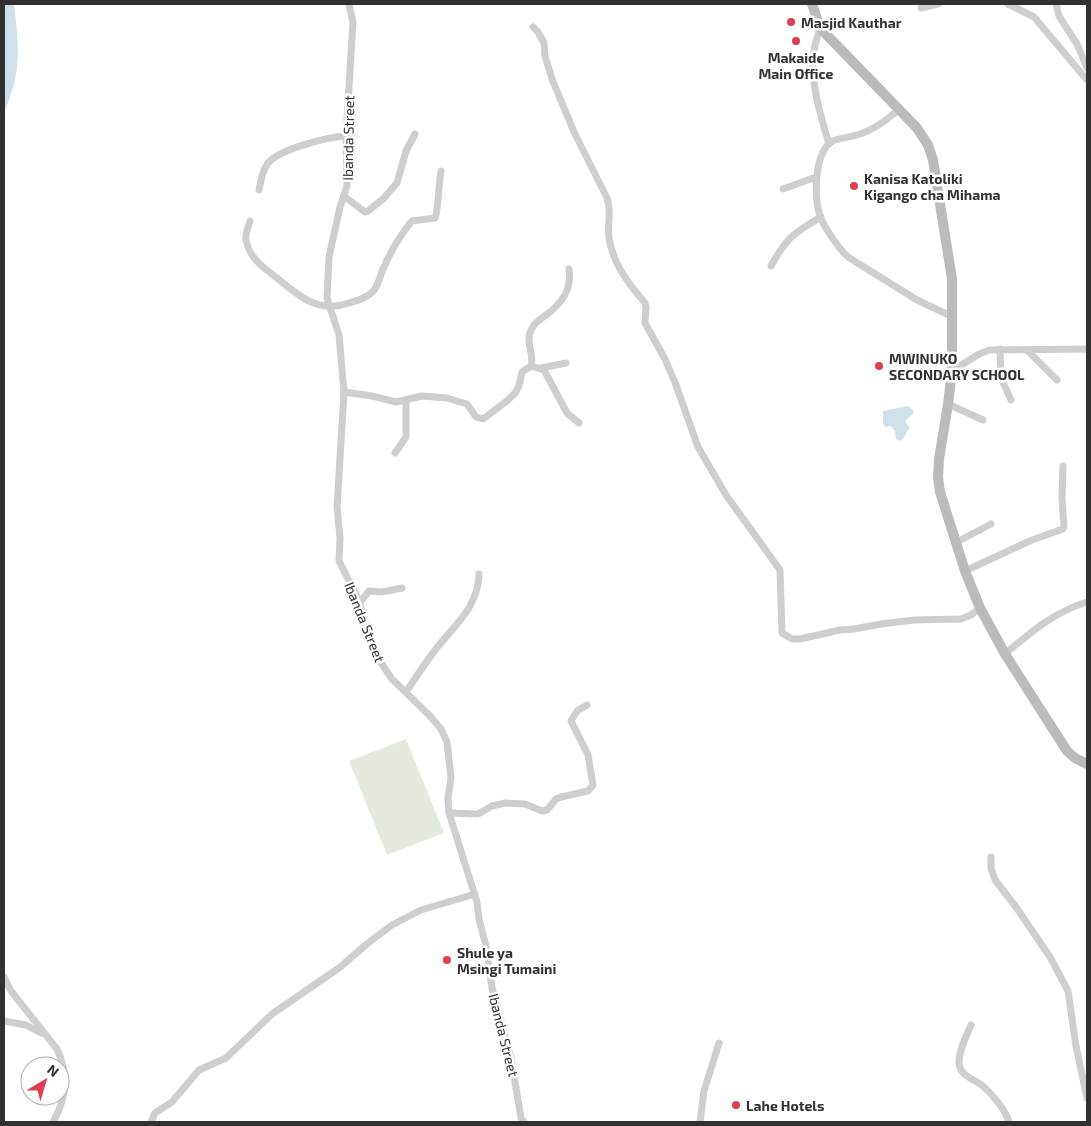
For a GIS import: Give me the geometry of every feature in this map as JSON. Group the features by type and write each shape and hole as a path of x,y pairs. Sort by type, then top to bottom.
{"street":[{"name":"Ibanda Street","path":"349,4 353,23 346,136 348,186 340,207 329,256 327,298 336,320 339,335 344,392 337,499 340,538 339,561 360,602 371,644 378,660 392,679 441,729 447,742 451,778 448,798 449,813 475,894 487,950 492,988 511,1058 521,1118 524,1122"},
{"path":"812,4 820,28 899,110 923,136 928,145 933,160 952,279 952,371 938,478 955,543 980,608 1005,654 1067,751 1075,758 1087,764"},
{"path":"921,8 938,4"},
{"path":"1008,4 1034,17 1087,80"},
{"path":"1056,4 1059,16 1077,44 1087,68"},
{"path":"533,27 544,43 545,56 552,79 574,132 607,198 610,210 608,236 615,261 623,275 645,303 645,324 665,359 698,447 726,495 780,570 782,633 792,639 800,639 840,630 881,624 914,620 961,619 971,615 980,608"},
{"path":"820,28 813,52 813,67 820,112 829,144"},
{"path":"899,110 878,127 829,144 820,161 816,177 821,217 840,248 848,257 917,300 953,317"},
{"path":"345,197 365,212 384,198 397,183 406,151 414,134"},
{"path":"259,190 266,166 279,155 314,142 346,136"},
{"path":"250,222 245,239 254,258 260,265 293,292 310,302 330,307 340,306 372,293 378,284 384,265 412,221 435,218 441,171"},
{"path":"783,189 816,177"},
{"path":"771,266 790,236 821,217"},
{"path":"531,366 532,358 528,345 531,329 568,292 571,279 569,269"},
{"path":"1000,349 1001,378 1011,400"},
{"path":"1026,349 1057,380"},
{"path":"952,371 979,354 990,350 1087,350"},
{"path":"344,392 396,402 422,396 453,399 467,404 476,417 482,419 512,396 519,386 522,372 531,366 541,368 566,363"},
{"path":"541,368 547,375 567,413 579,423"},
{"path":"391,401 406,411"},
{"path":"395,453 406,437 406,401"},
{"path":"948,404 983,420"},
{"path":"965,571 1032,540 1063,529 1063,466"},
{"path":"955,543 991,524"},
{"path":"406,692 432,653 467,613 477,591 479,574"},
{"path":"360,602 369,591 379,592 402,588"},
{"path":"1005,654 1031,631 1052,616 1087,602"},
{"path":"449,813 478,814 492,806 505,803 525,804 542,811 547,810 556,799 588,791 593,785 588,755 571,721 577,711 587,705"},
{"path":"991,857 991,868 995,880 1050,958 1068,991 1076,1046 1087,1098"},
{"path":"151,1122 154,1113 172,1102 199,1070 226,1058 272,1014 339,968 368,942 392,925 421,910 475,894"},
{"path":"4,978 7,992 57,1049 62,1060 65,1075 64,1100 54,1122"},
{"path":"6,1023 26,1025 45,1036"},
{"path":"971,1025 960,1056 961,1070 965,1075 988,1090 1009,1122"},
{"path":"700,1122 704,1091 718,1043"}],"shaded area":[{"path":"406,739 444,833 387,855 349,761"}],"water":[{"path":"4,4 14,4 18,59 14,84 4,112"},
{"path":"908,406 914,413 906,420 910,428 900,441 896,439 895,431 891,426 886,427 883,424 883,411"}],"place":[{"name":"Masjid Kauthar","path":"791,22"},
{"name":"Makaide Main Office","path":"796,41"},
{"name":"Kanisa Katoliki Kigango cha Mihama","path":"854,186"},
{"name":"MWINUKO SECONDARY SCHOOL","path":"879,366"},
{"name":"Shule ya Msingi Tumaini","path":"447,960"},
{"name":"Lahe Hotels","path":"736,1105"}]}
